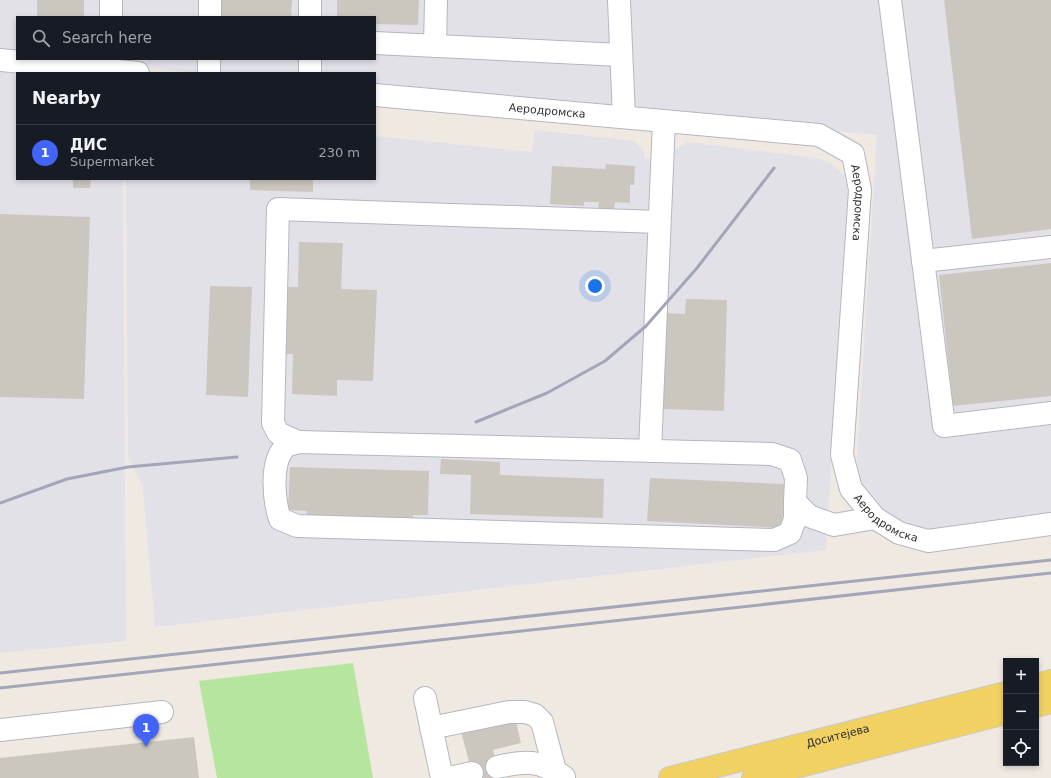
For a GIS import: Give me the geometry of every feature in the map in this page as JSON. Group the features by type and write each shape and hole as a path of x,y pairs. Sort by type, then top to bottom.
{"main road":[{"path":"1039,684 1051,681"},
{"name":"Доситејева","path":"767,770 1003,694"},
{"path":"1039,705 1051,702"},
{"name":"Доситејева","path":"670,778 767,770 1003,715"}],"street":[{"path":"111,0 111,16"},
{"path":"210,0 210,16"},
{"path":"310,0 310,16"},
{"path":"435,46 436,0"},
{"path":"619,0 624,117"},
{"path":"890,0 944,426 1051,413"},
{"path":"376,43 621,54"},
{"path":"0,60 110,65 134,72"},
{"path":"209,60 209,72"},
{"path":"310,60 310,72"},
{"name":"Аеродромска","path":"376,95 819,135 853,154 860,190 842,455 851,489 875,518 899,533 928,541 1051,524"},
{"path":"650,451 664,121"},
{"path":"298,442 278,433 273,423 278,209 659,222"},
{"path":"923,261 1051,247"},
{"path":"298,442 650,451 772,454 790,460 796,478 795,519 790,533 774,540 297,526 280,519 275,503 276,462 284,447 298,442"},
{"path":"795,502 809,516 834,525 875,518"},
{"path":"425,698 442,778"},
{"path":"0,730 162,712"},
{"path":"431,728 509,712 525,712 535,715 542,722 560,774"},
{"path":"497,767 530,761 560,774"},
{"path":"450,778 472,773"}],"shaded area":[{"path":"0,0 1051,0 1051,516 933,530 906,526 885,514 870,498 856,475 877,135 376,89 376,72 189,72 122,66 122,72 16,72 16,180 123,180 126,641 0,653"},
{"path":"535,130 635,141 645,153 644,158 668,161 669,154 688,142 816,158 831,163 844,176 848,192 826,550 155,627 143,487 128,457 126,180 376,180 376,136 532,152"}],"green space":[{"path":"353,663 373,778 217,778 199,681"}],"building":[{"path":"37,0 84,0 84,16 37,16"},
{"path":"219,0 292,0 291,16 218,16"},
{"path":"337,0 419,0 418,25 376,24 376,16 337,16"},
{"path":"944,0 1051,0 1051,229 972,239"},
{"path":"606,164 635,166 634,185 630,185 630,203 615,202 614,210 598,209 599,202 584,202 584,206 550,204 552,166 605,169"},
{"path":"73,180 91,180 90,188 73,188"},
{"path":"250,180 313,180 313,192 250,190"},
{"path":"0,214 90,217 84,399 0,397"},
{"path":"299,242 343,243 341,289 377,290 373,381 337,380 337,396 292,394 293,354 284,354 286,287 298,287"},
{"path":"1051,263 1051,396 953,406 939,275"},
{"path":"210,286 252,287 248,397 206,395"},
{"path":"686,299 727,300 724,411 661,409 663,313 685,314"},
{"path":"441,459 500,462 500,475 604,479 603,518 470,514 471,475 440,474"},
{"path":"290,467 429,471 428,515 413,515 413,525 306,522 307,511 288,510"},
{"path":"650,478 784,484 782,528 647,521"},
{"path":"515,718 521,743 493,750 500,778 473,778 461,731"},
{"path":"194,737 199,778 0,778 0,758"}],"railway":[{"path":"476,422 547,393 605,361 646,326 697,268 774,168"},
{"path":"0,503 67,479 128,467 237,457"},
{"path":"0,673 1051,560"},
{"path":"0,688 1051,573"}],"place":[{"name":"ДИС","path":"146,747"}]}
